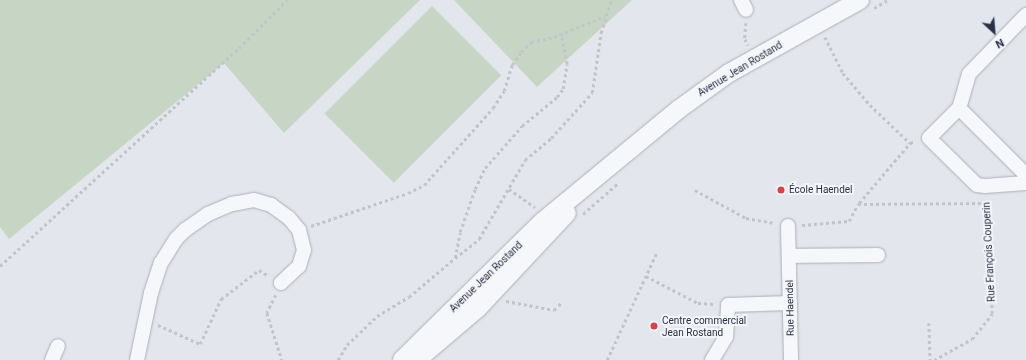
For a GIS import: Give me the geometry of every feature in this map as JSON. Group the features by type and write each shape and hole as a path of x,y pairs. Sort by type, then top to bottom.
{"street":[{"name":"Avenue Jean Rostand","path":"417,360 478,308 693,98 755,58 865,5"},
{"path":"1026,15 970,74 959,108 929,138 975,183 985,186 1026,183"},
{"path":"959,108 1026,175"},
{"name":"Avenue Jean Rostand","path":"402,360 549,216 616,173"},
{"path":"137,360 155,279 168,250 185,230 208,214 232,204 247,200 262,201 280,210 299,230 304,246 302,259 293,274 281,283"},
{"name":"Rue Haendel","path":"788,226 791,360"},
{"path":"789,256 878,255"},
{"path":"712,360 726,338 728,305 790,303"},
{"path":"52,360 58,346"}],"path":[{"path":"0,266 239,48 287,0"},
{"path":"338,360 347,346 377,316 409,297 479,239 525,160 551,138 592,93 605,16 611,0"},
{"path":"865,5 888,0"},
{"path":"744,5 745,39 755,58"},
{"path":"299,230 335,216 408,193 424,185 493,108 504,91 512,65 530,42 561,34 605,16"},
{"path":"818,40 831,33"},
{"path":"455,258 460,232 475,189 485,168 522,126 557,97 563,89 567,64 561,34"},
{"path":"825,37 843,73 870,104 910,143"},
{"path":"695,190 746,218 788,226 849,221 858,204 910,143 929,138"},
{"path":"581,217 616,173"},
{"name":"Rue François Couperin","path":"934,360 972,339 992,314 985,186"},
{"path":"509,189 549,216"},
{"path":"858,204 986,202"},
{"path":"607,360 657,252"},
{"path":"146,319 200,344 221,299 259,270 281,283 267,313 282,360"},
{"path":"646,276 698,303 728,305"},
{"path":"504,300 554,310 562,303"},
{"path":"929,323 930,360"}],"green space":[{"path":"0,0 420,0 284,133 224,63 9,239 0,227"},
{"path":"454,0 632,0 537,87"},
{"path":"432,6 501,75 394,183 325,113"}],"place":[{"name":"École Haendel","path":"781,190"},
{"name":"Centre commercial Jean Rostand","path":"654,326"}]}
